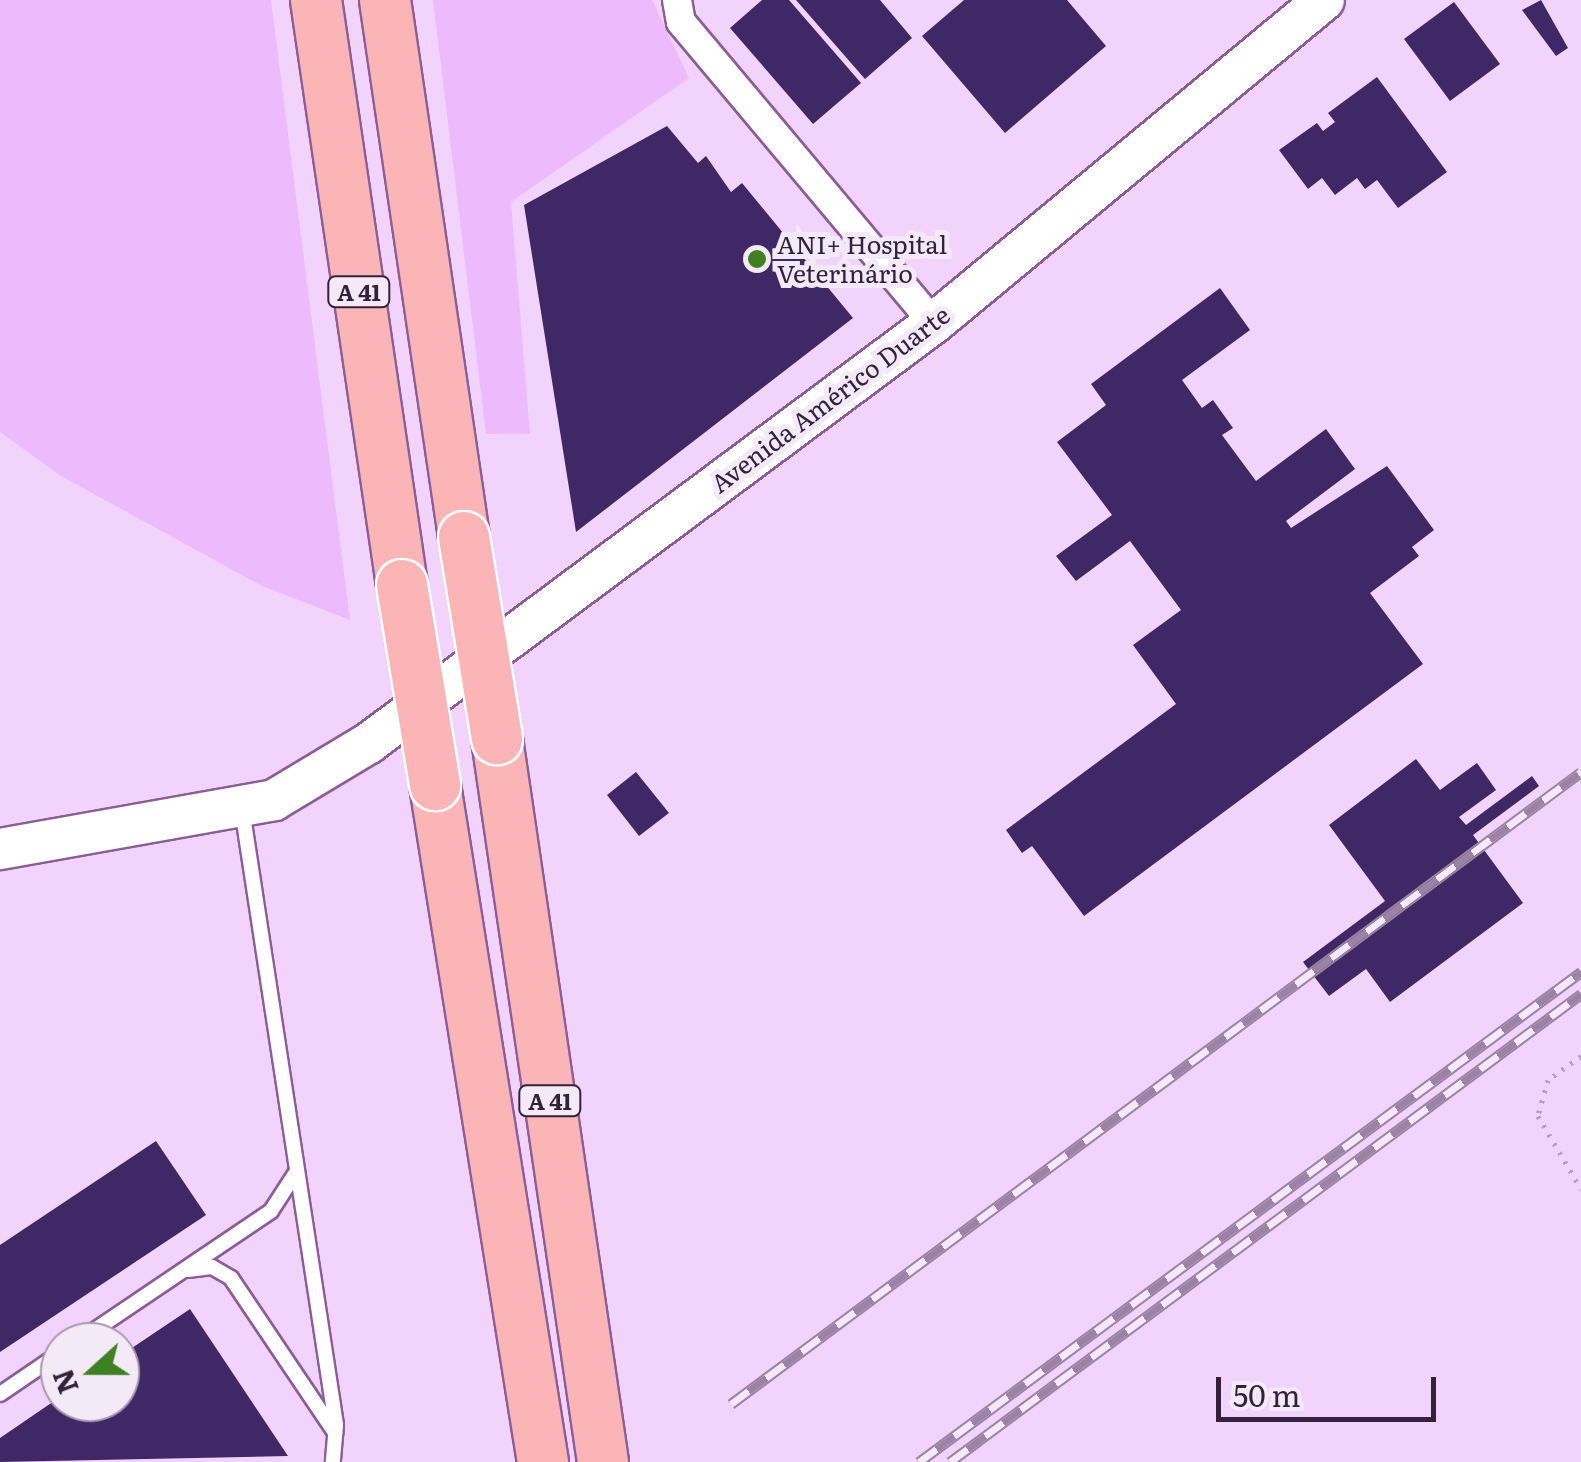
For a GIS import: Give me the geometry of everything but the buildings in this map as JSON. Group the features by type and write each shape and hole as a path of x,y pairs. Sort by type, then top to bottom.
{"highway":[{"name":"A 41","path":"316,0 402,585 544,1462"},
{"name":"A 41","path":"385,0 603,1462"}],"street":[{"path":"677,0 680,22 934,323"},
{"name":"Avenida Américo Duarte","path":"0,848 274,800 353,752 934,323 1324,0"}],"lane":[{"path":"242,808 338,1443 333,1462"},
{"path":"107,1322 283,1200 296,1168"},
{"path":"179,1274 212,1267 231,1278 338,1443"},
{"path":"0,1394 40,1367"}],"path":[{"path":"1581,1056 1548,1080 1538,1116 1581,1188"}],"shaded area":[{"path":"0,0 271,0 350,620 262,586 61,476 0,432"},
{"path":"433,0 652,0 689,78 511,202 530,434 486,434"}],"railway":[{"path":"731,1404 1581,772"},
{"path":"919,1462 1581,972"},
{"path":"950,1462 1581,994"}],"place":[{"name":"ANI+ Hospital Veterinário","path":"757,259"}]}
